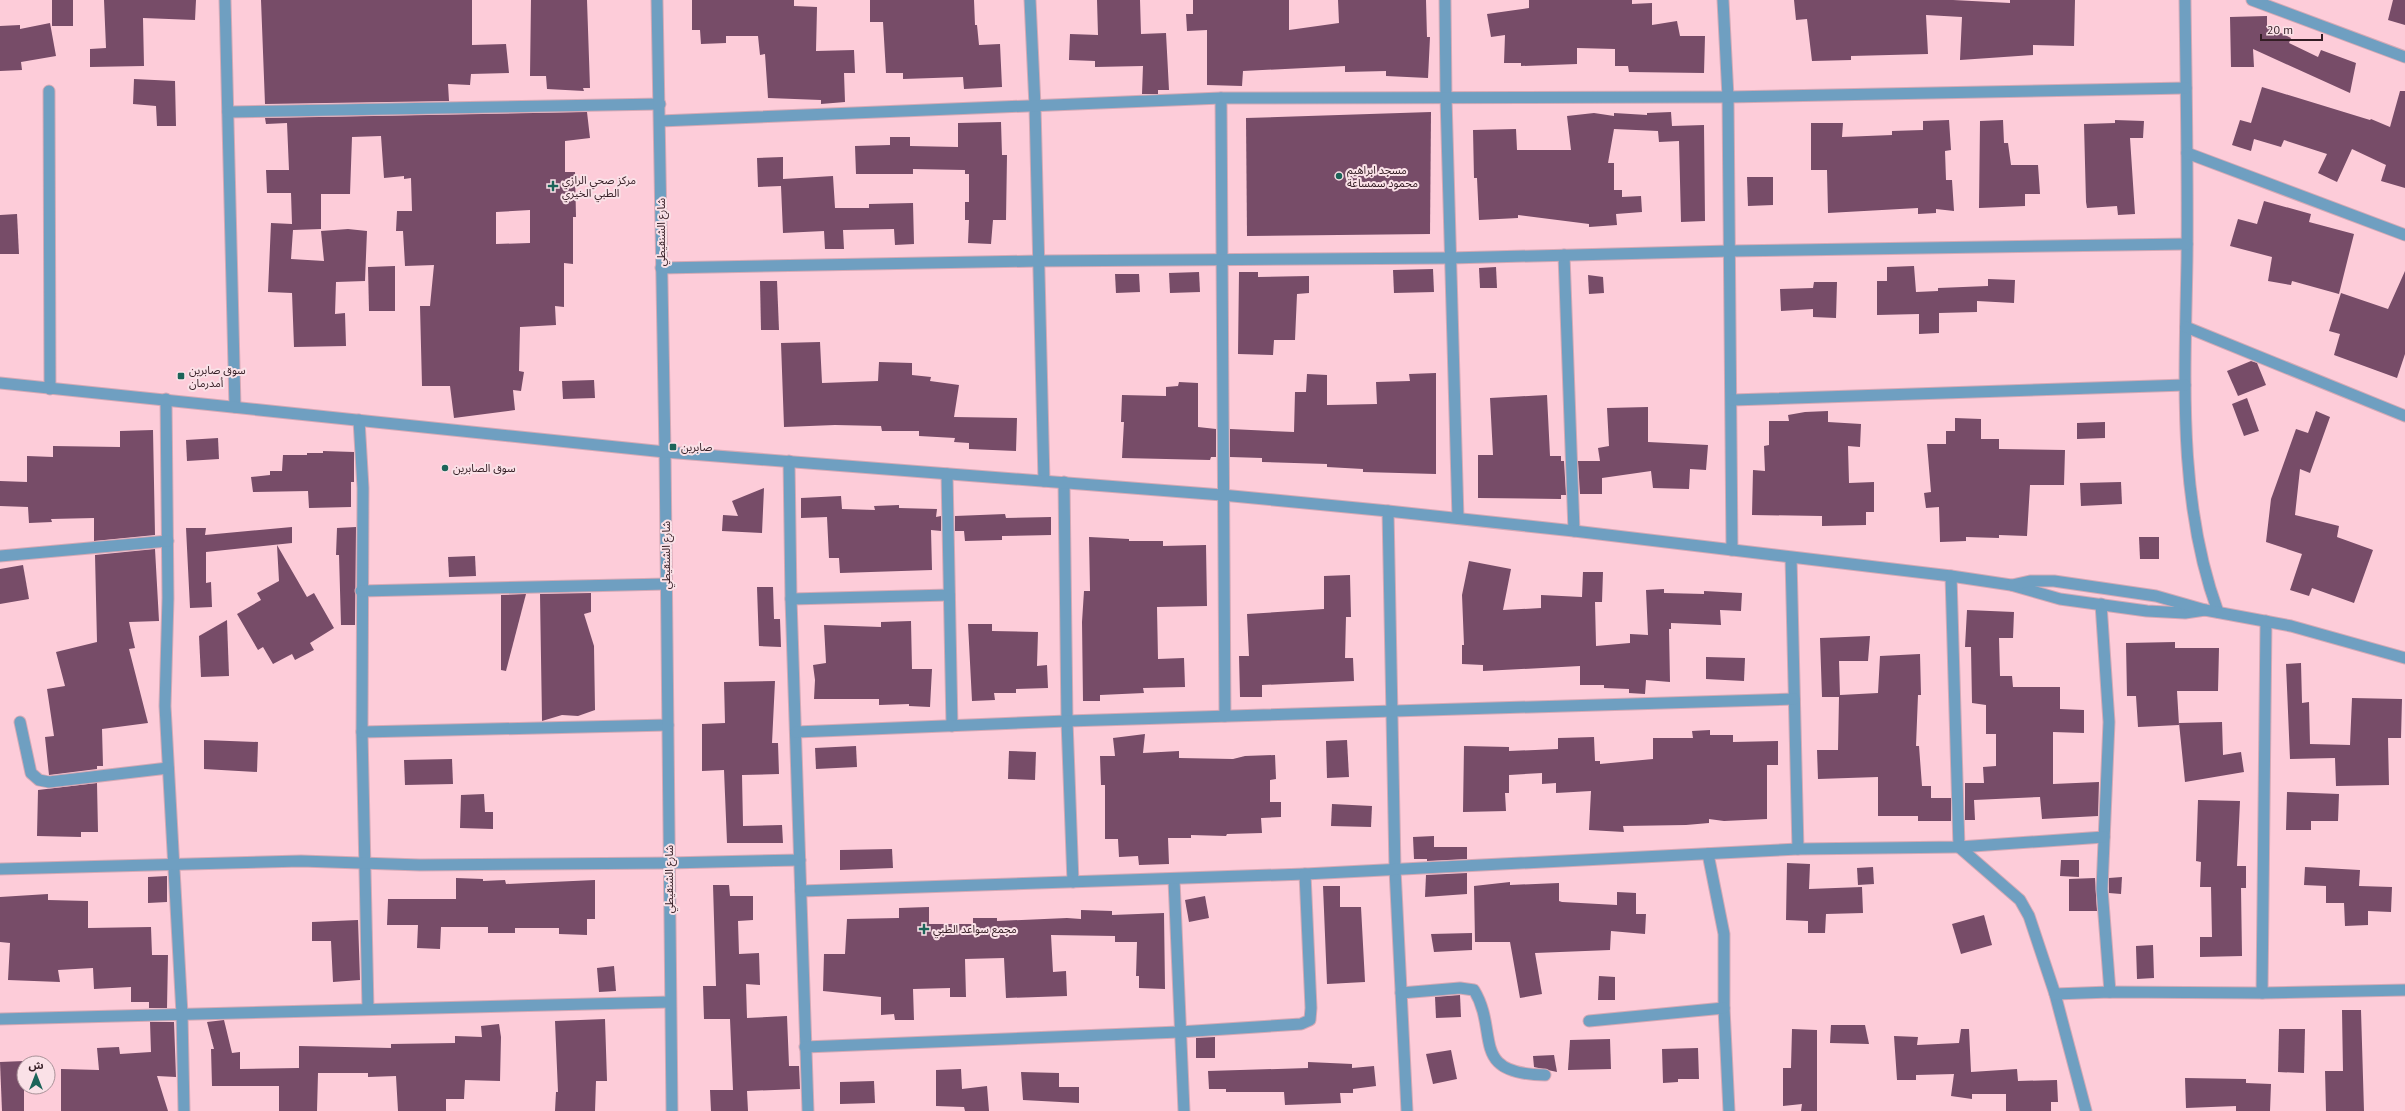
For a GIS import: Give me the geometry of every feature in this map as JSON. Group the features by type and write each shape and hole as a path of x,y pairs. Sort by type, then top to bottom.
{"street":[{"path":"225,0 235,406"},
{"name":"شارع الشنقيطي","path":"657,0 665,452 672,1111"},
{"path":"1030,0 1035,106 1037,261 1044,481"},
{"path":"1445,0 1450,258 1458,518"},
{"path":"1723,0 1728,97 1732,400 1732,550"},
{"path":"2185,0 2187,153 2186,385 2189,474 2204,572 2218,612"},
{"path":"2252,0 2405,57"},
{"path":"660,121 1221,98 1728,97 2186,88"},
{"path":"49,91 50,389"},
{"path":"1221,98 1222,495 1225,716"},
{"path":"228,112 660,104"},
{"path":"2187,153 2405,235"},
{"path":"662,268 1037,261 1221,261 1450,258 1730,251 2187,244"},
{"path":"1564,255 1574,531"},
{"path":"2186,327 2405,416"},
{"path":"0,383 235,406 665,452 1222,495 1458,518 1951,576 2011,585 2046,596 2167,613 2205,610"},
{"path":"1732,400 2186,385"},
{"path":"166,399 168,541 165,706 182,1014 184,1111"},
{"path":"359,420 364,512 361,592 362,732 368,1009"},
{"path":"789,461 791,599 808,1111"},
{"path":"947,474 952,726"},
{"path":"1064,482 1067,721 1073,882"},
{"path":"1388,511 1395,869 1407,1111"},
{"path":"0,556 168,541"},
{"path":"1791,558 1798,849"},
{"path":"1951,576 1959,847 2020,900 2035,932 2055,994 2086,1111"},
{"path":"2011,585 2042,581 2100,586 2172,599 2205,610 2266,621 2341,639 2405,658"},
{"path":"361,592 666,584"},
{"path":"791,599 949,595"},
{"path":"2101,604 2109,722 2102,889 2110,992"},
{"path":"2262,993 2266,621"},
{"path":"796,732 1392,710 1794,699"},
{"path":"20,722 31,773 40,780 49,782 168,768"},
{"path":"362,732 668,725"},
{"path":"801,891 1174,880 1798,849 1959,847 2104,837"},
{"path":"1708,854 1724,934 1724,1008 1729,1111"},
{"path":"0,869 174,866 301,861 420,865 669,863 800,860"},
{"path":"805,1047 1179,1032 1301,1024 1310,1020 1305,874"},
{"path":"1174,880 1179,1032 1184,1111"},
{"path":"1401,993 1460,988 1474,990 1481,1002 1486,1038 1492,1054 1501,1064 1522,1075 1545,1075"},
{"path":"2055,994 2110,992 2262,993 2405,990"},
{"path":"0,1019 670,1002"},
{"path":"1589,1021 1724,1008"}],"building":[{"path":"52,0 73,0 73,26 52,26"},
{"path":"104,0 196,0 195,20 143,18 144,66 90,67 90,49 106,48"},
{"path":"261,0 472,0 472,45 506,44 509,73 471,74 470,85 448,84 449,101 265,104"},
{"path":"531,0 587,0 590,88 583,88 584,91 547,89 546,76 530,76"},
{"path":"692,0 794,0 794,6 817,7 816,51 854,50 855,73 844,73 845,102 821,104 821,100 768,98 765,54 760,55 758,36 726,36 726,43 701,44 700,30 692,30"},
{"path":"870,0 974,0 975,25 977,25 979,45 1000,44 1002,87 964,89 963,77 903,79 903,73 886,73 883,22 870,22"},
{"path":"1097,0 1140,0 1141,34 1166,33 1169,90 1158,90 1158,94 1142,94 1143,66 1095,67 1095,61 1069,60 1070,34 1098,35"},
{"path":"1193,0 1289,0 1289,30 1339,23 1338,0 1426,0 1427,37 1430,37 1428,78 1386,76 1386,71 1345,72 1345,66 1243,71 1242,86 1207,85 1207,30 1187,31 1186,14 1193,14"},
{"path":"1529,0 1632,0 1632,4 1652,3 1652,25 1677,21 1680,36 1705,36 1704,73 1629,72 1628,66 1615,66 1615,49 1577,48 1577,64 1521,66 1521,63 1504,63 1505,35 1491,37 1487,14 1529,8"},
{"path":"1794,0 1953,0 2010,3 2010,0 2075,0 2074,46 2033,45 2033,55 1960,60 1962,17 1926,15 1928,54 1851,56 1851,60 1812,61 1807,19 1796,20"},
{"path":"2393,0 2405,0 2405,25 2388,20"},
{"path":"2267,16 2267,26 2291,38 2289,43 2318,57 2321,50 2356,63 2350,93 2253,49 2254,67 2231,67 2230,17"},
{"path":"50,23 56,56 21,62 22,70 0,71 0,26 20,25 20,29"},
{"path":"134,79 175,81 176,126 157,126 156,106 133,104"},
{"path":"2262,87 2370,120 2371,119 2390,127 2400,91 2405,91 2405,188 2381,181 2386,165 2352,149 2337,182 2318,173 2327,154 2284,140 2281,147 2254,139 2251,151 2232,145 2240,120 2251,123"},
{"path":"587,112 590,138 565,141 565,172 575,172 576,217 573,217 573,264 564,263 564,307 555,306 556,325 520,327 519,371 524,372 521,391 513,390 515,410 454,418 450,386 422,386 420,306 430,306 434,265 405,266 403,231 396,231 397,211 412,211 411,178 404,179 404,176 384,178 381,136 352,137 350,194 321,194 321,229 293,230 291,259 324,261 321,231 348,229 367,231 365,281 336,282 335,314 345,313 346,346 294,347 292,293 268,292 271,223 292,224 291,193 267,193 266,170 289,170 287,123 266,124 265,118","holes":["530,210 530,243 496,244 496,212"]},
{"name":"مسجد ابراهيم محمود سمساعة","path":"1431,112 1430,234 1247,236 1246,118"},
{"path":"1671,112 1672,126 1704,125 1705,221 1681,222 1679,141 1659,142 1658,131 1614,129 1608,163 1614,163 1614,190 1622,190 1622,197 1641,196 1642,212 1616,214 1617,225 1589,227 1589,224 1518,215 1518,218 1479,220 1477,178 1474,178 1473,130 1516,129 1517,150 1571,150 1567,116 1594,113 1614,116 1614,113 1647,115 1647,113"},
{"path":"1949,120 1951,150 1945,151 1946,180 1952,180 1954,211 1936,209 1936,213 1918,214 1918,208 1828,213 1827,170 1811,170 1811,123 1843,123 1842,137 1892,135 1892,131 1923,130 1923,121"},
{"path":"2003,120 2004,143 2008,143 2011,165 2038,165 2040,194 2025,194 2025,206 1979,208 1980,121"},
{"path":"2115,120 2144,121 2143,138 2130,138 2135,214 2118,215 2117,206 2087,208 2084,124 2115,123"},
{"path":"1001,122 1002,155 1007,155 1006,220 993,220 991,244 968,243 969,220 965,220 965,202 969,202 969,174 965,174 965,170 913,169 913,174 856,174 855,146 890,145 890,137 910,137 910,146 958,147 958,123"},
{"path":"783,157 783,179 833,176 835,208 869,208 869,204 913,203 914,244 895,245 894,229 843,230 844,249 825,249 824,231 783,233 781,186 758,187 757,158"},
{"path":"1747,177 1773,177 1773,205 1748,206"},
{"path":"2264,201 2311,214 2309,222 2354,234 2339,294 2292,281 2291,285 2268,281 2272,257 2230,246 2238,219 2257,224"},
{"path":"17,214 19,254 0,254 0,215"},
{"path":"395,266 395,311 369,311 368,267"},
{"path":"1914,266 1916,292 1938,291 1938,288 1988,286 1988,279 2015,280 2014,303 1977,301 1977,312 1939,313 1939,333 1919,334 1919,314 1877,315 1877,281 1887,281 1887,267"},
{"path":"1496,267 1497,288 1480,288 1479,268"},
{"path":"1433,269 1434,292 1394,293 1393,270"},
{"path":"2405,271 2405,354 2397,378 2334,355 2340,334 2329,331 2341,293 2388,309"},
{"path":"1199,272 1200,292 1170,293 1169,273"},
{"path":"1239,272 1258,272 1258,277 1309,276 1309,293 1297,294 1295,340 1274,340 1273,355 1238,354"},
{"path":"1115,274 1139,274 1140,292 1116,293"},
{"path":"1588,275 1603,277 1604,293 1589,294"},
{"path":"760,281 777,281 779,330 761,330"},
{"path":"1814,282 1837,282 1836,318 1813,317 1813,309 1781,311 1780,289 1813,288"},
{"path":"820,342 822,383 878,381 879,362 912,363 912,375 931,377 930,381 959,385 954,417 1017,418 1016,451 969,449 969,443 954,442 955,438 919,436 919,431 882,431 881,426 835,425 784,427 781,343"},
{"path":"2251,361 2257,363 2266,385 2238,396 2227,371"},
{"path":"1436,373 1436,474 1363,472 1363,469 1327,467 1327,464 1262,462 1262,458 1230,457 1230,429 1294,432 1295,392 1306,392 1307,374 1327,375 1327,405 1377,404 1376,382 1410,381 1409,374"},
{"path":"594,380 595,398 563,399 562,381"},
{"path":"1179,382 1198,383 1198,427 1216,429 1216,457 1211,457 1210,460 1122,458 1124,422 1121,422 1122,395 1166,396 1166,387 1178,386"},
{"path":"1547,395 1550,456 1561,456 1561,461 1564,461 1566,495 1561,495 1561,499 1478,498 1478,455 1493,455 1490,398"},
{"path":"2247,398 2259,431 2244,436 2232,404"},
{"path":"1648,407 1648,442 1708,445 1706,470 1690,469 1689,489 1653,488 1651,471 1602,478 1602,494 1580,494 1578,461 1600,461 1598,448 1609,446 1607,408"},
{"path":"1828,411 1828,422 1861,424 1860,447 1848,446 1849,483 1874,482 1874,512 1866,512 1866,525 1822,526 1822,516 1752,515 1753,470 1765,471 1764,446 1769,445 1769,421 1789,421 1788,415 1805,412"},
{"path":"2316,411 2330,417 2310,473 2300,469 2295,515 2339,526 2337,537 2373,550 2354,603 2312,588 2309,596 2290,590 2302,554 2266,542 2271,499 2296,429 2308,433"},
{"path":"1955,418 1981,419 1981,439 1999,439 1999,449 2065,450 2064,485 2030,485 2027,536 1999,535 1999,538 1966,537 1966,541 1940,542 1939,507 1926,508 1924,493 1931,492 1927,444 1946,444 1946,431 1955,431"},
{"path":"2105,422 2105,438 2077,439 2077,423"},
{"path":"153,430 155,535 94,541 94,518 51,519 52,522 29,523 28,507 0,506 0,481 27,482 27,456 53,457 53,446 120,447 120,431"},
{"path":"218,438 219,459 187,461 186,440"},
{"path":"323,451 354,452 354,482 351,482 351,507 309,508 308,491 253,492 251,477 270,475 270,471 282,471 283,455 307,455 307,453 323,453"},
{"path":"2121,482 2122,504 2081,506 2080,483"},
{"path":"764,488 762,533 722,531 723,515 738,516 732,501"},
{"path":"841,496 842,509 875,510 874,506 899,505 899,508 937,509 936,517 941,516 941,531 931,530 932,570 840,573 839,558 829,558 827,517 801,518 801,498"},
{"path":"1005,514 1006,518 1051,517 1051,535 1002,536 1002,540 965,541 964,531 955,531 955,516"},
{"path":"292,527 292,543 206,552 206,583 211,582 212,607 190,608 186,528 206,528 205,535"},
{"path":"356,527 355,625 341,625 339,555 336,555 337,528"},
{"path":"1089,537 1129,539 1129,541 1163,541 1163,546 1206,545 1207,606 1157,607 1158,659 1184,658 1185,687 1143,688 1144,693 1100,695 1100,701 1083,701 1082,622 1084,591 1090,591"},
{"path":"2139,537 2159,537 2159,559 2140,559"},
{"path":"277,545 307,597 314,593 334,628 310,643 314,650 295,660 292,654 273,664 263,647 258,650 237,614 261,600 257,593 279,581"},
{"path":"155,549 159,621 129,622 135,648 129,649 148,723 102,729 103,766 97,766 97,769 49,775 45,737 54,736 47,689 65,686 56,652 97,642 95,555"},
{"path":"475,556 476,576 449,577 448,557"},
{"path":"1469,561 1511,569 1503,610 1541,608 1541,595 1582,597 1583,572 1603,572 1602,602 1595,602 1596,646 1630,643 1630,634 1648,635 1646,590 1664,589 1664,593 1704,594 1704,591 1742,593 1741,611 1720,610 1721,625 1671,623 1671,629 1669,629 1670,682 1646,680 1645,694 1629,693 1629,689 1604,688 1604,685 1580,685 1580,666 1483,671 1483,665 1462,664 1462,645 1464,645 1462,595"},
{"path":"23,565 29,599 0,604 0,569"},
{"path":"1350,575 1351,617 1346,617 1345,658 1353,658 1354,681 1262,685 1262,697 1240,697 1239,656 1249,656 1247,614 1324,609 1324,576"},
{"path":"757,587 773,587 774,619 780,619 781,647 759,646"},
{"path":"591,593 591,612 584,614 594,646 595,710 578,716 562,715 542,721 540,594"},
{"path":"526,594 506,671 501,670 501,595"},
{"path":"1967,610 2014,612 2013,638 1999,638 2000,676 2012,676 2013,687 2060,687 2060,709 2084,710 2084,733 2053,732 2053,784 2099,782 2098,816 2042,819 2040,797 1974,800 1975,820 1965,820 1965,783 1984,783 1983,767 1996,766 1996,734 1986,734 1986,705 1972,703 1971,647 1965,647"},
{"path":"227,620 229,676 201,677 199,636"},
{"path":"911,621 912,669 932,669 930,707 909,706 909,704 879,705 879,699 814,699 815,680 813,665 826,663 824,625 881,627 881,622"},
{"path":"968,624 992,624 992,631 1038,632 1037,666 1047,665 1048,688 1016,689 1016,693 994,693 995,700 972,701"},
{"path":"1870,636 1868,661 1839,661 1840,695 1878,693 1880,656 1920,654 1921,695 1918,695 1916,746 1919,746 1922,786 1931,786 1931,798 1951,798 1951,821 1918,821 1918,816 1878,816 1878,777 1818,779 1817,750 1838,750 1839,697 1822,697 1820,638"},
{"path":"2175,642 2175,648 2219,648 2218,691 2177,691 2179,725 2138,727 2136,696 2127,696 2126,643"},
{"path":"1706,657 1745,658 1744,681 1706,679"},
{"path":"2301,663 2302,703 2309,702 2310,744 2350,745 2352,698 2402,699 2401,738 2388,738 2389,785 2336,786 2335,758 2290,759 2286,664"},
{"path":"775,681 772,743 778,743 779,774 742,775 743,826 782,825 783,843 727,843 724,770 702,771 702,724 725,723 724,682"},
{"path":"2222,722 2223,755 2241,752 2244,772 2185,782 2179,723"},
{"path":"1710,730 1710,735 1733,735 1733,742 1778,741 1778,765 1767,765 1767,819 1724,821 1709,819 1709,823 1686,825 1623,826 1624,832 1589,830 1591,791 1556,793 1556,783 1542,784 1542,773 1509,775 1509,793 1505,793 1506,811 1463,812 1464,746 1509,747 1509,751 1558,749 1558,738 1594,737 1595,761 1600,761 1600,764 1653,759 1653,738 1693,738 1692,731"},
{"path":"1145,734 1143,753 1179,751 1179,758 1233,759 1245,756 1275,755 1276,779 1270,780 1270,802 1281,802 1281,817 1261,818 1262,833 1227,834 1226,836 1191,835 1191,838 1168,838 1169,864 1139,865 1138,856 1119,857 1118,839 1105,839 1105,785 1101,785 1100,756 1115,756 1113,738"},
{"path":"204,740 258,742 257,772 204,769"},
{"path":"1347,740 1349,777 1327,778 1326,741"},
{"path":"856,746 857,767 816,769 815,748"},
{"path":"1009,751 1036,752 1035,780 1008,779"},
{"path":"452,759 453,784 405,785 404,760"},
{"path":"97,783 98,832 81,832 81,837 37,836 38,790"},
{"path":"2287,792 2339,794 2338,821 2311,821 2311,830 2286,830"},
{"path":"484,794 485,812 493,812 493,829 460,828 461,795"},
{"path":"2198,800 2240,801 2237,866 2246,866 2246,888 2241,888 2242,956 2200,957 2200,937 2212,937 2211,887 2200,887 2201,862 2196,861"},
{"path":"1332,804 1372,806 1371,827 1331,826"},
{"path":"1434,836 1434,847 1467,847 1467,859 1427,861 1427,859 1414,859 1413,837"},
{"path":"892,849 893,868 840,870 840,850"},
{"path":"2061,860 2079,860 2079,877 2060,876"},
{"path":"1787,863 1810,864 1809,889 1862,887 1863,913 1826,914 1825,933 1808,933 1808,921 1786,920"},
{"path":"1873,867 1874,884 1858,885 1857,868"},
{"path":"2305,867 2360,870 2359,886 2392,887 2391,912 2368,911 2368,925 2345,926 2344,903 2326,903 2326,886 2304,885"},
{"path":"1467,873 1467,894 1425,897 1426,875"},
{"path":"167,876 167,902 148,903 148,877"},
{"path":"2122,877 2121,894 2109,893 2109,878"},
{"path":"456,878 483,879 483,881 505,880 506,884 595,880 595,919 587,919 587,935 559,934 559,928 515,928 515,933 488,933 488,927 441,927 440,949 417,948 418,925 387,925 388,899 456,899"},
{"path":"2095,878 2097,911 2069,911 2069,879"},
{"path":"1510,882 1510,885 1559,883 1559,901 1562,902 1617,905 1617,892 1636,893 1636,914 1646,914 1645,934 1611,931 1610,950 1535,953 1542,994 1520,998 1510,942 1475,942 1474,886"},
{"path":"713,885 729,885 730,896 753,896 753,920 738,921 739,954 759,953 760,985 746,984 747,1018 787,1016 789,1066 799,1066 800,1089 747,1091 748,1111 711,1111 710,1090 733,1090 730,1019 704,1019 703,986 716,986"},
{"path":"1323,886 1340,886 1340,907 1361,907 1365,982 1327,984"},
{"path":"48,894 48,900 88,901 88,928 151,927 152,955 168,955 167,1008 149,1008 149,1002 131,1002 131,987 94,989 93,968 58,970 60,982 8,980 10,943 0,942 0,897"},
{"path":"1205,896 1209,918 1189,922 1185,900"},
{"path":"929,907 929,924 973,924 973,918 997,918 997,921 1067,918 1081,919 1081,910 1112,911 1112,915 1164,913 1165,989 1139,988 1139,976 1136,976 1137,942 1115,942 1115,936 1051,935 1053,972 1066,971 1067,996 1006,998 1004,958 965,959 966,997 950,997 950,988 913,989 914,1020 895,1020 894,1014 881,1015 881,997 823,991 824,954 845,954 847,919 899,918 899,908"},
{"path":"1984,915 1992,945 1961,954 1952,924"},
{"path":"358,920 360,980 333,982 331,941 312,941 312,922"},
{"path":"1472,933 1472,950 1434,952 1431,934"},
{"path":"2153,945 2154,978 2137,979 2136,946"},
{"path":"614,966 616,991 599,992 597,968"},
{"path":"1599,976 1615,977 1615,1000 1598,1000"},
{"path":"1460,995 1461,1017 1436,1018 1435,997"},
{"path":"2342,1010 2361,1010 2364,1111 2326,1111 2325,1071 2343,1071"},
{"path":"605,1019 607,1081 596,1081 595,1111 555,1111 556,1092 558,1092 555,1021"},
{"path":"224,1020 232,1053 240,1052 240,1069 299,1068 299,1046 391,1048 391,1044 455,1043 455,1036 482,1037 481,1026 499,1024 501,1037 500,1081 465,1080 464,1099 446,1099 446,1111 398,1111 396,1076 368,1077 368,1073 318,1073 317,1111 279,1111 279,1086 212,1086 211,1049 214,1049 207,1022"},
{"path":"150,1022 174,1022 176,1077 157,1076 168,1111 61,1111 61,1069 99,1070 97,1048 119,1047 120,1054 151,1052"},
{"path":"1831,1025 1865,1025 1869,1044 1830,1043"},
{"path":"1792,1029 1817,1030 1817,1111 1801,1111 1802,1104 1783,1106 1783,1068 1791,1068"},
{"path":"1961,1029 1969,1029 1971,1072 2017,1069 2018,1081 2057,1080 2058,1102 2051,1102 2051,1111 2006,1111 2006,1094 1972,1094 1972,1099 1951,1096 1954,1074 1916,1075 1916,1080 1897,1080 1894,1036 1918,1037 1917,1045 1959,1043"},
{"path":"2279,1029 2305,1029 2304,1073 2278,1072"},
{"path":"1215,1037 1215,1058 1196,1058 1196,1038"},
{"path":"1610,1039 1611,1069 1568,1070 1570,1040"},
{"path":"1698,1048 1699,1079 1678,1079 1678,1082 1663,1083 1662,1049"},
{"path":"1451,1050 1457,1079 1433,1084 1426,1054"},
{"path":"1554,1055 1557,1072 1534,1067 1533,1056"},
{"path":"16,1061 16,1095 24,1095 24,1111 2,1111 0,1062"},
{"path":"1308,1062 1352,1064 1352,1068 1374,1066 1376,1086 1353,1089 1353,1093 1340,1093 1341,1103 1285,1105 1284,1092 1226,1092 1226,1089 1209,1089 1208,1071 1308,1068"},
{"path":"961,1069 962,1089 987,1086 989,1111 965,1111 964,1107 936,1106 936,1070"},
{"path":"1021,1072 1059,1073 1059,1087 1079,1087 1079,1103 1023,1100"},
{"path":"2185,1078 2246,1079 2246,1083 2271,1084 2270,1111 2236,1111 2236,1106 2186,1108"},
{"path":"874,1081 875,1103 840,1104 840,1082"}],"place":[{"name":"مسجد ابراهيم محمود سمساعة","path":"1339,176"},
{"name":"مركز صحي الرازي الطبي الخيري","path":"553,186"},
{"name":"سوق صابرين أمدرمان","path":"181,376"},
{"name":"صابرين","path":"673,447"},
{"name":"سوق الصابرين","path":"445,468"},
{"name":"مجمع سواعد الطبي","path":"924,929"}]}
